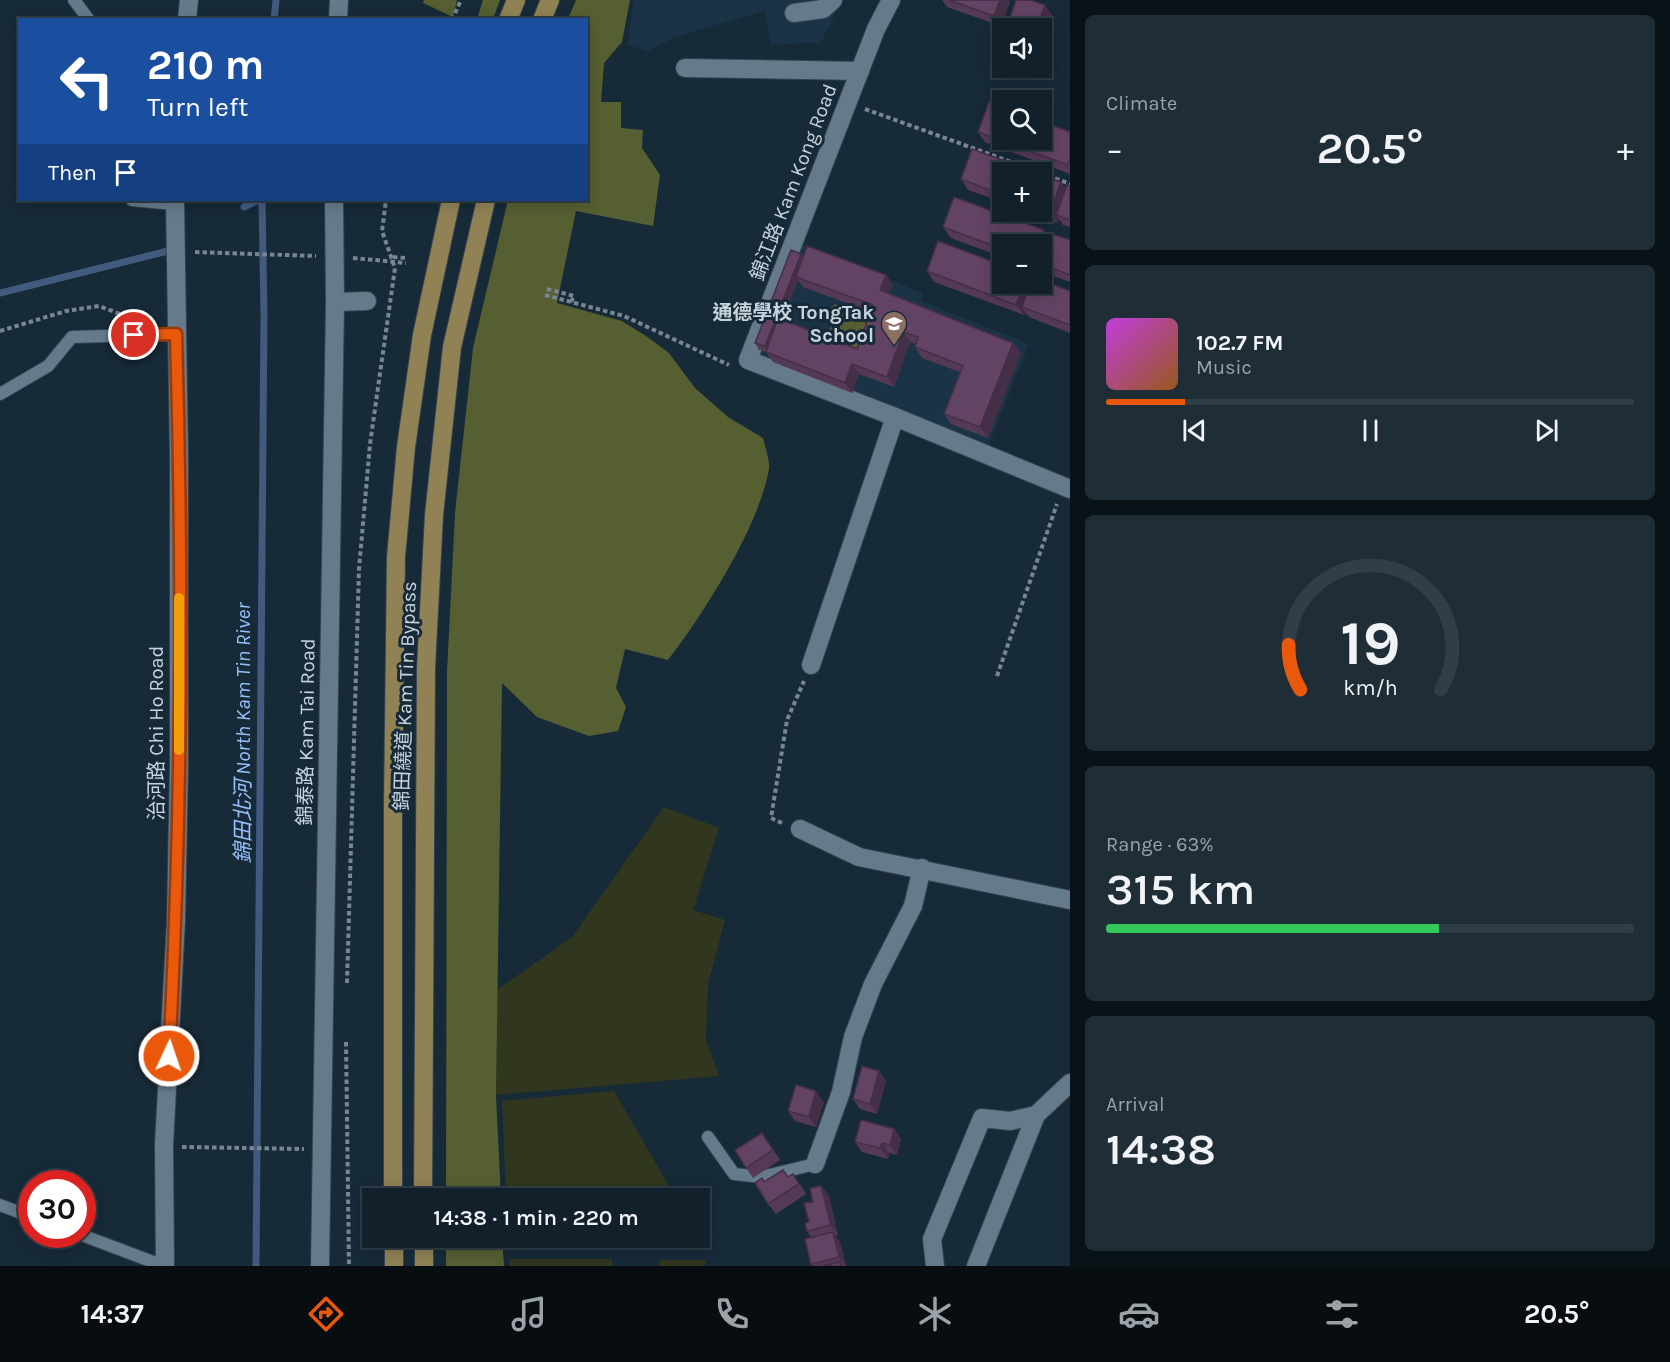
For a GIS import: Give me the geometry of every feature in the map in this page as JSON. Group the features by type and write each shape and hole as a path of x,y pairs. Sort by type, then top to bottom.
{"main road":[{"path":"509,18 516,0"},
{"path":"543,18 550,0"},
{"name":"錦田繞道 Kam Tin Bypass","path":"393,1188 393,806 396,557 406,447 422,335 451,201"},
{"name":"錦田繞道 Kam Tin Bypass","path":"423,1188 425,703 434,515 452,347 486,201"},
{"path":"394,1248 394,1266"},
{"path":"424,1248 424,1266"}],"street":[{"path":"187,18 189,0"},
{"path":"338,18 339,0"},
{"path":"794,13 823,9 833,0"},
{"name":"錦江路 Kam Kong Road","path":"748,360 860,71 891,0"},
{"path":"685,68 860,71"},
{"name":"錦泰路 Kam Tai Road","path":"320,1266 335,302 334,201"},
{"name":"治河路 Chi Ho Road","path":"165,1266 164,1145 176,921 179,767 179,453 175,202"},
{"path":"335,302 367,301"},
{"path":"748,360 895,417 1066,488"},
{"path":"811,665 895,417"},
{"path":"800,829 859,857 922,868 1070,900"},
{"path":"815,1164 841,1092 853,1037 877,975 913,906 922,868"},
{"path":"976,1266 1036,1115 1070,1083"},
{"path":"935,1266 932,1239 982,1118 1010,1121 1036,1115"}],"lane":[{"path":"74,0 88,18"},
{"path":"154,201 175,202"},
{"path":"0,394 48,366 72,337 176,334"},
{"path":"708,1137 734,1174 762,1177 815,1164"},
{"path":"0,1205 18,1212"},
{"path":"96,1240 165,1266"}],"path":[{"path":"453,18 461,0"},
{"path":"849,103 1010,162"},
{"path":"1052,177 1070,184"},
{"path":"347,994 359,569 370,444 395,261 382,231 386,201"},
{"path":"192,252 315,256"},
{"path":"335,257 406,260 392,256"},
{"path":"547,289 574,296 571,302"},
{"path":"545,295 624,316 743,371 748,360"},
{"path":"997,676 1066,488"},
{"path":"800,829 771,818 787,720 811,665"},
{"path":"346,1039 349,1266"},
{"path":"190,1148 310,1149"}],"shaded area":[{"path":"634,0 842,0 821,43 771,44 765,11 675,37 649,51 627,45"},
{"name":"通德學校 TongTak School","path":"801,244 923,293 921,301 1029,344 988,447 757,356"}],"green space":[{"path":"424,0 457,0 453,17 423,3"},
{"path":"483,0 500,0 493,18 477,18"},
{"path":"576,0 630,0 622,42 604,63 601,102 621,102 621,128 643,130 642,148 660,175 653,226 576,211 557,303 622,321 669,353 695,388 728,417 763,438 769,469 754,517 742,543 698,618 668,660 625,649 616,688 626,707 618,731 589,736 537,717 502,683 496,1095 501,1188 446,1188 447,672 455,513 473,348 508,201 588,201 588,18 568,18"},
{"path":"835,304 865,318 866,329 861,335 863,339 860,352 852,349 849,341 834,341 826,332 832,326 827,311"},
{"path":"664,807 719,828 693,910 725,920 708,984 706,1040 719,1076 496,1095 497,990 572,937"},
{"path":"614,1091 670,1188 506,1188 502,1101"},
{"path":"446,1248 503,1248 504,1266 446,1266"},
{"path":"509,1259 612,1259 612,1266 510,1266"},
{"path":"660,1260 705,1260 705,1266 660,1266"}],"building":[{"path":"949,0 1000,0 994,16"},
{"path":"1016,0 1030,0 1045,5 1040,18 1010,18"},
{"path":"989,102 992,103 992,137 978,132"},
{"path":"1052,125 1070,132 1068,165 1027,150 1052,150"},
{"path":"972,149 1008,162 992,162 992,191 961,179"},
{"path":"1052,179 1061,182 1052,207"},
{"path":"1067,185 1070,186 1070,220 1056,215"},
{"path":"954,197 992,211 992,222 1022,222 1044,230 1043,234 992,234 992,245 943,227"},
{"path":"1052,234 1070,240 1070,275 1052,268"},
{"path":"938,241 992,261 992,294 1020,294 1016,305 927,271"},
{"path":"807,246 886,275 880,290 1013,343 980,427 944,414 963,366 915,347 918,337 903,332 887,377 852,364 845,383 766,352 778,318 857,349 873,305 796,277"},
{"path":"791,250 801,254 765,346 755,343"},
{"path":"1052,284 1070,291 1070,325 1022,307 1027,294 1052,294"},
{"path":"862,1066 879,1071 870,1104 853,1099"},
{"path":"796,1085 816,1091 809,1117 788,1111"},
{"path":"861,1120 894,1129 890,1145 882,1143 880,1148 855,1142"},
{"path":"762,1133 773,1150 746,1168 735,1150"},
{"path":"783,1170 788,1177 793,1174 799,1184 768,1204 755,1183 762,1178 764,1182"},
{"path":"821,1186 831,1225 807,1231 805,1223 809,1222 804,1203 813,1202 810,1188"},
{"path":"833,1232 839,1257 811,1264 805,1239"},
{"path":"840,1262 841,1266 823,1266"}],"waterway":[{"name":"錦田北河 North Kam Tin River","path":"274,18 276,0"},
{"path":"244,207 256,201"},
{"name":"錦田北河 North Kam Tin River","path":"256,1266 264,315 262,201"},
{"path":"0,293 172,250"}],"slow traffic":[{"path":"179,598 179,750"}],"place":[{"name":"通德學校 TongTak School","path":"894,347"}],"route":[{"path":"134,335 176,334 179,453 179,767 176,921 169,1056"}]}
